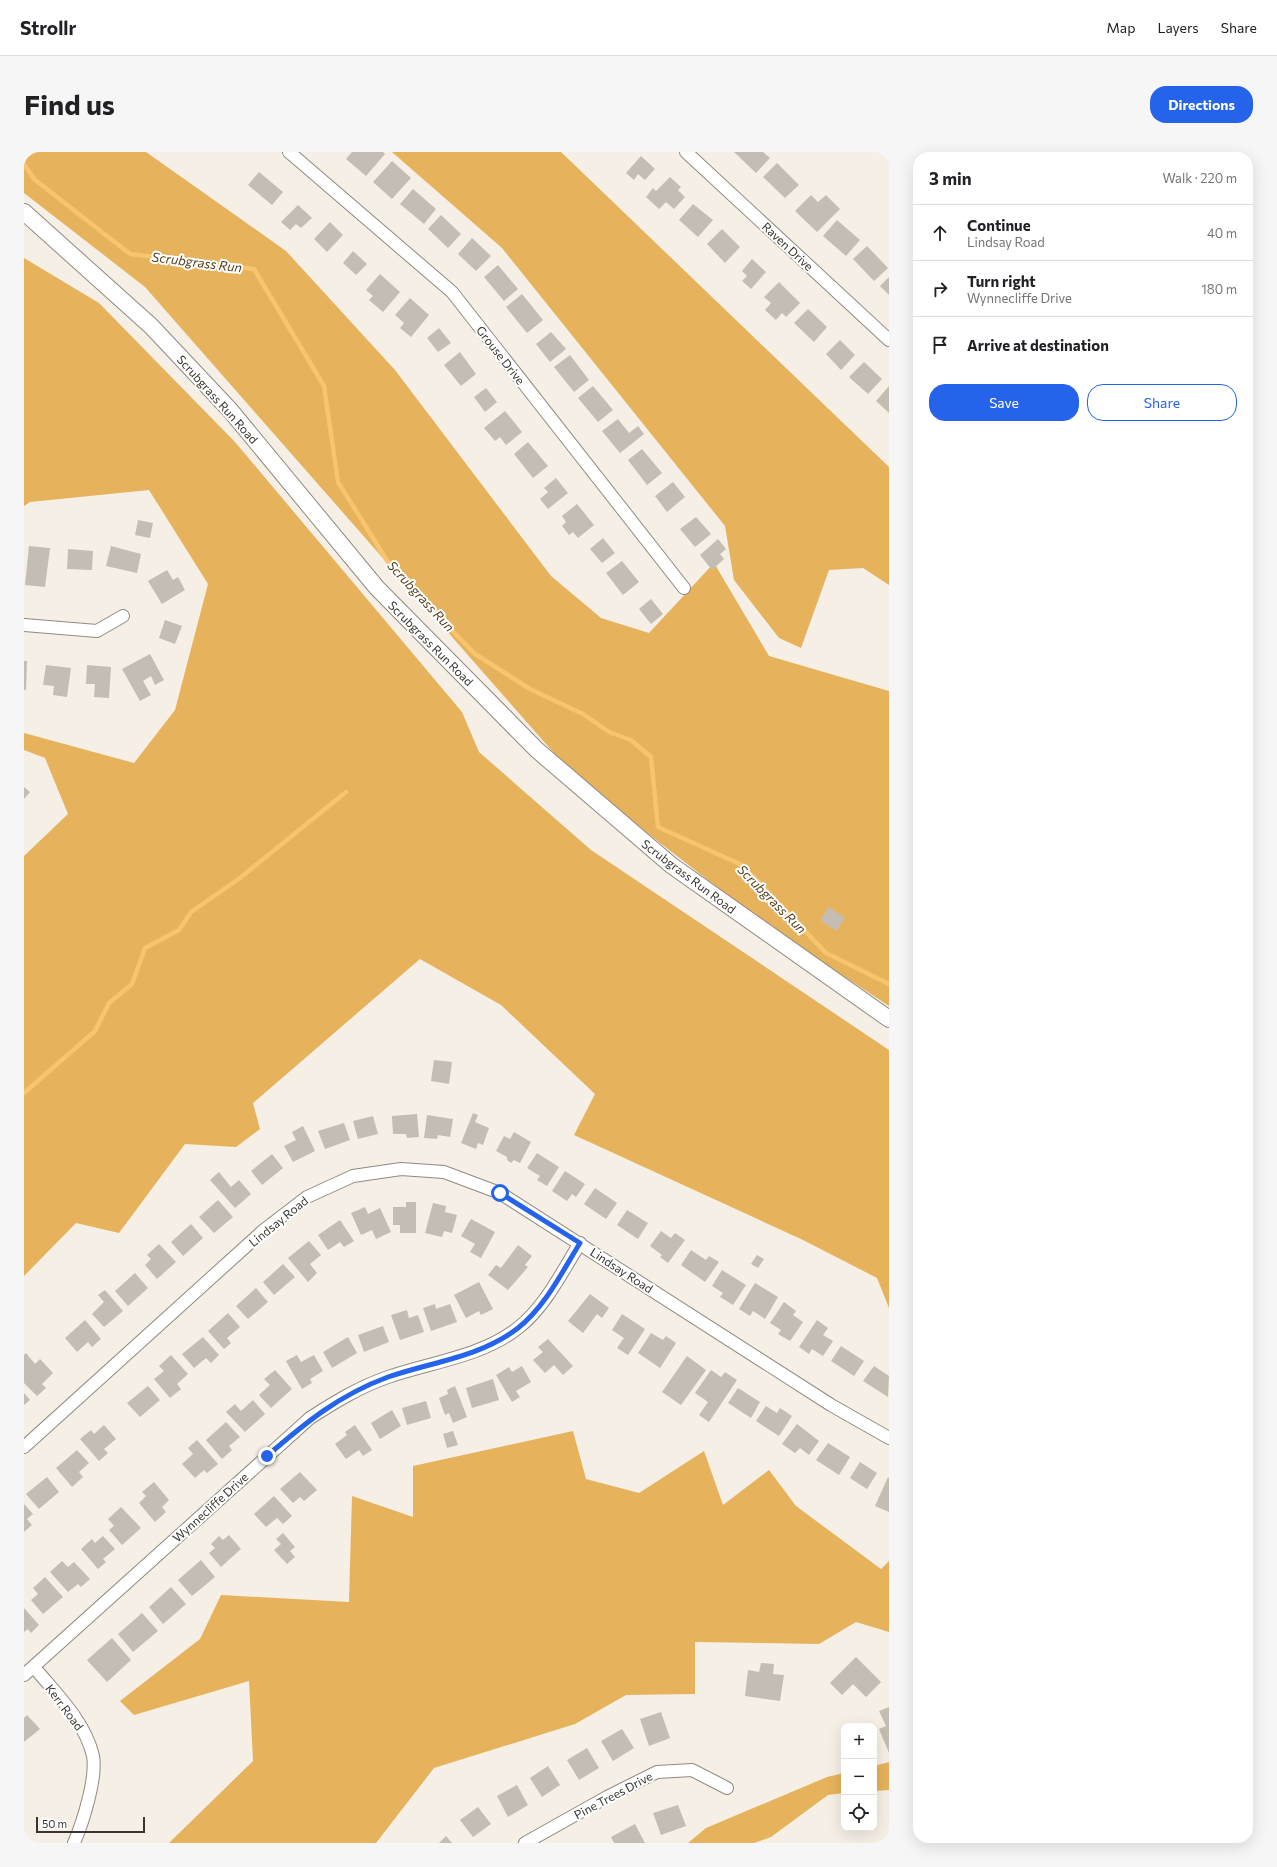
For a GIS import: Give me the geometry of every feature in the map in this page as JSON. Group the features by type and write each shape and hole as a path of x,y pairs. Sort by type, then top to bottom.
{"street":[{"name":"Grouse Drive","path":"289,152 452,292 684,588"},
{"name":"Raven Drive","path":"686,152 889,340"},
{"name":"Scrubgrass Run Road","path":"24,212 151,326 230,410 377,588 537,750 671,865 889,1019"},
{"path":"24,625 97,630 123,616"},
{"name":"Lindsay Road","path":"24,1447 264,1230 307,1197 353,1176 401,1169 444,1172 500,1193 831,1405 889,1438"},
{"name":"Wynnecliffe Drive","path":"24,1675 310,1418 352,1392 388,1377 491,1345 518,1328 538,1309 580,1243"},
{"name":"Kerr Road","path":"34,1667 81,1726 93,1757 91,1787 74,1843"},
{"name":"Pine Trees Drive","path":"525,1843 607,1797 657,1772 692,1770 727,1788"}],"shaded area":[{"path":"24,152 146,152 286,251 395,370 551,576 601,618 649,633 714,563 769,656 889,691 889,1006 766,925 575,777 145,287 24,193"},
{"path":"392,152 561,152 889,467 889,585 863,568 829,570 801,648 779,638 734,580 725,526 502,248"},
{"path":"24,258 99,303 235,442 462,712 479,752 591,850 889,1050 889,1308 877,1278 803,1240 574,1135 595,1094 501,1005 420,959 253,1103 260,1129 236,1147 185,1144 119,1233 76,1223 24,1276 24,856 68,814 45,758 24,750 24,733 134,763 175,710 208,584 149,490 30,502 24,506"},
{"path":"573,1431 586,1479 639,1493 704,1451 723,1505 769,1470 796,1506 881,1569 889,1561 889,1632 856,1622 819,1644 695,1642 695,1694 626,1695 575,1724 434,1768 376,1843 169,1843 253,1761 249,1681 134,1715 120,1701 200,1639 221,1595 349,1602 352,1496 413,1517 413,1466"},
{"path":"889,1762 889,1790 877,1791 877,1765"},
{"path":"841,1774 841,1793 828,1795 771,1837 754,1843 688,1843 706,1828 827,1777"}],"building":[{"path":"352,152 383,152 385,154 366,176 346,159"},
{"path":"734,152 763,152 770,158 756,173"},
{"path":"641,156 655,169 645,180 638,174 634,180 626,173"},
{"path":"392,161 411,178 392,199 373,182"},
{"path":"777,163 799,185 785,198 763,177"},
{"path":"259,172 283,192 272,205 248,185"},
{"path":"670,177 681,187 678,190 685,197 674,209 666,202 659,209 646,197 653,188 656,191"},
{"path":"413,189 436,209 424,224 400,204"},
{"path":"811,195 818,202 826,195 840,209 817,232 795,211"},
{"path":"693,204 713,220 698,237 679,220"},
{"path":"298,205 312,218 301,228 296,224 290,230 281,222"},
{"path":"441,215 461,234 448,248 428,229"},
{"path":"837,220 860,240 846,256 823,236"},
{"path":"330,222 343,235 327,252 314,239"},
{"path":"722,229 740,247 725,263 707,244"},
{"path":"472,238 491,256 476,271 458,254"},
{"path":"867,246 888,268 874,281 853,259"},
{"path":"353,251 367,264 356,275 343,263"},
{"path":"752,259 766,272 751,289 742,281 747,276 742,271"},
{"path":"498,265 518,289 504,301 484,277"},
{"path":"380,274 400,292 383,312 369,300 373,296 366,290"},
{"path":"889,277 889,295 880,286"},
{"path":"779,282 800,303 786,317 782,313 776,320 765,310 771,303 764,297"},
{"path":"522,294 543,320 527,333 506,307"},
{"path":"410,298 429,315 411,337 400,328 404,323 395,315"},
{"path":"808,309 827,327 814,342 794,323"},
{"path":"439,328 451,343 438,352 427,338"},
{"path":"551,332 566,349 550,362 536,344"},
{"path":"840,340 855,355 841,370 826,354"},
{"path":"460,352 476,374 461,386 444,365"},
{"path":"570,355 589,380 574,392 554,367"},
{"path":"864,362 882,379 868,394 849,377"},
{"path":"593,386 613,410 598,422 578,398"},
{"path":"889,386 889,413 876,401"},
{"path":"486,388 497,402 485,412 474,397"},
{"path":"505,411 522,432 506,445 500,437 495,441 484,428"},
{"path":"618,419 629,433 638,426 644,434 620,453 602,431"},
{"path":"528,442 548,466 533,478 514,454"},
{"path":"642,449 662,473 647,485 628,460"},
{"path":"556,478 568,493 548,509 540,499 548,492 544,488"},
{"path":"673,482 685,497 667,512 655,496"},
{"path":"577,504 594,525 578,538 573,532 569,535 562,526 566,522 562,516"},
{"path":"696,517 711,534 695,547 680,529"},
{"path":"138,520 153,523 150,538 135,535"},
{"path":"603,538 615,553 602,563 590,549"},
{"path":"718,539 726,549 720,554 724,559 712,570 700,555"},
{"path":"29,546 50,548 45,587 25,585"},
{"path":"111,546 141,554 137,573 106,566"},
{"path":"68,549 93,551 92,570 67,569"},
{"path":"622,561 639,582 623,595 606,573"},
{"path":"167,570 173,580 178,577 185,590 162,604 148,581"},
{"path":"651,599 663,614 651,624 639,609"},
{"path":"165,620 182,626 175,644 159,638"},
{"path":"150,654 164,680 155,685 151,676 143,681 151,695 140,701 122,669"},
{"path":"24,661 27,661 26,690 24,690"},
{"path":"46,665 71,668 67,697 53,695 54,686 43,685"},
{"path":"87,665 111,667 109,698 94,697 95,684 86,684"},
{"path":"24,787 30,792 24,799"},
{"path":"829,907 845,918 836,931 820,920"},
{"path":"434,1060 452,1062 449,1084 431,1081"},
{"path":"473,1113 478,1115 475,1122 489,1128 483,1145 478,1143 476,1149 461,1143"},
{"path":"417,1114 419,1137 407,1138 406,1134 393,1134 392,1116"},
{"path":"427,1115 453,1119 450,1137 438,1135 437,1139 424,1138"},
{"path":"373,1116 378,1134 358,1139 353,1121"},
{"path":"344,1123 350,1140 325,1149 318,1131"},
{"path":"303,1126 315,1151 293,1162 284,1146 296,1140 292,1132"},
{"path":"514,1132 531,1142 520,1163 514,1160 511,1163 507,1160 507,1157 496,1151 504,1136 510,1139"},
{"path":"537,1153 559,1167 547,1186 537,1180 540,1176 527,1168"},
{"path":"272,1154 283,1168 262,1185 251,1171"},
{"path":"565,1171 585,1184 576,1197 572,1194 567,1201 552,1191"},
{"path":"219,1172 231,1187 239,1180 251,1194 235,1208 210,1180"},
{"path":"595,1188 617,1203 606,1219 584,1204"},
{"path":"218,1200 233,1217 214,1233 199,1217"},
{"path":"406,1202 416,1202 416,1233 400,1233 400,1225 393,1225 393,1207 406,1207"},
{"path":"433,1203 446,1206 445,1212 457,1215 452,1233 444,1231 442,1237 425,1233"},
{"path":"365,1207 368,1214 380,1208 391,1232 376,1239 372,1230 361,1235 351,1213"},
{"path":"627,1210 648,1223 638,1239 617,1225"},
{"path":"471,1219 495,1232 481,1258 470,1252 475,1244 461,1236"},
{"path":"340,1220 354,1241 344,1247 340,1242 328,1250 318,1235"},
{"path":"191,1224 203,1238 183,1256 171,1242"},
{"path":"661,1231 671,1238 675,1233 685,1240 668,1263 660,1257 662,1255 650,1246"},
{"path":"309,1241 321,1255 310,1264 317,1273 308,1282 288,1258"},
{"path":"159,1244 176,1262 157,1279 145,1265 151,1259 147,1255"},
{"path":"518,1245 532,1256 525,1265 528,1267 508,1290 488,1275 496,1265 501,1268"},
{"path":"691,1250 706,1260 709,1256 719,1262 705,1282 681,1265"},
{"path":"757,1255 764,1259 758,1268 751,1264"},
{"path":"283,1264 295,1277 274,1295 263,1282"},
{"path":"722,1270 746,1285 733,1305 720,1297 723,1293 712,1286"},
{"path":"135,1273 148,1288 128,1306 115,1291"},
{"path":"479,1282 493,1309 481,1315 479,1311 466,1318 454,1295"},
{"path":"755,1283 778,1297 765,1319 753,1311 750,1316 739,1309"},
{"path":"256,1288 268,1302 248,1319 236,1306"},
{"path":"105,1290 123,1311 104,1327 92,1314 104,1302 98,1295"},
{"path":"590,1294 609,1308 602,1318 597,1314 583,1333 568,1321"},
{"path":"784,1302 796,1311 793,1315 803,1322 790,1341 778,1334 781,1330 770,1323"},
{"path":"435,1304 436,1309 450,1304 457,1322 431,1331 423,1308"},
{"path":"407,1310 409,1318 418,1315 424,1332 400,1340 391,1315"},
{"path":"228,1313 240,1327 227,1338 231,1343 224,1349 208,1331"},
{"path":"622,1314 645,1329 628,1355 617,1348 624,1338 612,1330"},
{"path":"85,1320 101,1339 92,1347 88,1342 77,1352 65,1338"},
{"path":"817,1320 828,1328 823,1335 833,1341 823,1356 812,1349 809,1354 799,1347"},
{"path":"383,1326 389,1342 364,1352 358,1335"},
{"path":"651,1333 663,1340 666,1336 676,1343 660,1368 638,1353"},
{"path":"203,1337 219,1355 211,1363 206,1358 194,1368 182,1354"},
{"path":"348,1337 357,1353 332,1368 323,1352"},
{"path":"548,1339 573,1366 563,1375 554,1365 545,1373 533,1360 543,1352 538,1347"},
{"path":"841,1346 864,1361 854,1376 831,1361"},
{"path":"26,1353 35,1364 40,1359 53,1373 42,1384 46,1388 37,1396 24,1383 24,1355"},
{"path":"171,1355 188,1374 177,1384 181,1389 170,1398 154,1379 164,1371 159,1366"},
{"path":"297,1355 301,1362 314,1355 323,1371 310,1379 312,1383 302,1389 286,1361"},
{"path":"687,1356 706,1370 681,1405 662,1392"},
{"path":"522,1366 531,1382 516,1391 520,1397 512,1402 496,1375 509,1367 512,1372"},
{"path":"874,1366 889,1376 888,1397 863,1381"},
{"path":"275,1370 292,1389 271,1408 259,1395 270,1385 264,1379"},
{"path":"711,1370 721,1377 725,1372 737,1380 709,1422 699,1415 708,1402 695,1393"},
{"path":"493,1379 499,1400 472,1408 466,1388"},
{"path":"148,1386 160,1400 140,1417 127,1403"},
{"path":"455,1386 467,1417 453,1423 449,1413 445,1415 439,1398 448,1394 447,1390"},
{"path":"738,1388 760,1402 751,1418 728,1403"},
{"path":"24,1393 30,1400 24,1405"},
{"path":"253,1400 265,1414 245,1432 226,1412 235,1404 241,1411"},
{"path":"426,1401 431,1418 407,1425 402,1408"},
{"path":"766,1406 777,1413 780,1408 792,1416 779,1436 756,1421"},
{"path":"392,1410 401,1426 380,1439 371,1423"},
{"path":"226,1422 240,1437 229,1446 232,1450 222,1459 206,1440"},
{"path":"797,1424 819,1441 809,1455 800,1448 795,1453 782,1444"},
{"path":"104,1425 116,1439 104,1449 108,1453 99,1461 80,1439 91,1430 94,1434"},
{"path":"355,1425 372,1450 363,1456 359,1450 346,1459 335,1444 347,1435 345,1432"},
{"path":"453,1431 458,1445 447,1448 443,1434"},
{"path":"197,1440 218,1464 207,1473 204,1470 195,1478 182,1464 193,1454 188,1448"},
{"path":"828,1443 850,1457 839,1475 816,1460"},
{"path":"77,1450 89,1463 79,1472 83,1477 72,1487 56,1468"},
{"path":"860,1462 877,1473 867,1489 850,1478"},
{"path":"300,1472 317,1490 304,1501 300,1497 293,1503 280,1489"},
{"path":"47,1477 59,1492 39,1509 26,1494"},
{"path":"888,1477 889,1478 889,1512 875,1506"},
{"path":"154,1482 169,1500 162,1507 166,1512 155,1522 139,1503 146,1496 142,1492"},
{"path":"274,1496 292,1516 283,1524 277,1518 266,1527 254,1514"},
{"path":"24,1504 33,1514 27,1519 32,1525 24,1532"},
{"path":"121,1507 141,1528 122,1545 109,1530 114,1526 108,1519"},
{"path":"283,1533 295,1547 290,1551 295,1557 287,1564 274,1550 281,1544 276,1539"},
{"path":"229,1535 241,1549 221,1567 209,1553 215,1548 211,1544 219,1536 223,1540"},
{"path":"103,1536 115,1549 103,1559 106,1562 98,1569 81,1549 92,1539 95,1543"},
{"path":"201,1560 215,1577 192,1596 178,1580"},
{"path":"62,1561 68,1567 74,1562 90,1579 81,1587 78,1584 68,1592 50,1572"},
{"path":"45,1577 63,1597 43,1614 31,1600 38,1594 33,1588"},
{"path":"171,1587 186,1604 163,1624 149,1607"},
{"path":"24,1608 39,1625 31,1633 28,1629 24,1632"},
{"path":"142,1613 158,1631 133,1652 118,1634"},
{"path":"112,1638 131,1660 107,1682 87,1660"},
{"path":"856,1657 881,1682 866,1697 853,1684 842,1695 830,1683"},
{"path":"761,1663 774,1664 773,1674 784,1675 780,1701 745,1696 748,1670 759,1672"},
{"path":"889,1707 889,1753 879,1729 886,1726 879,1711"},
{"path":"661,1712 670,1738 649,1746 640,1719"},
{"path":"27,1715 40,1729 24,1742 24,1718"},
{"path":"622,1729 634,1748 613,1761 601,1741"},
{"path":"587,1748 599,1768 579,1780 567,1760"},
{"path":"548,1766 560,1785 542,1797 530,1778"},
{"path":"517,1785 528,1805 508,1817 497,1796"},
{"path":"678,1805 686,1826 661,1835 653,1813"},
{"path":"478,1807 491,1824 473,1837 460,1820"},
{"path":"635,1824 645,1843 614,1843 611,1837"},
{"path":"446,1836 452,1843 439,1843"}],"waterway":[{"name":"Scrubgrass Run","path":"24,164 34,179 130,254 254,269 324,386 338,482 393,570 475,654 530,689 583,714 609,732 631,740 651,757 658,827 742,865 826,953 889,984"},
{"path":"24,1093 95,1031 109,1003 132,984 145,948 179,930 191,912 240,878 346,792"}],"route":[{"path":"267,1456 310,1418 352,1392 388,1377 491,1345 518,1328 538,1309 580,1243 500,1193"}]}
